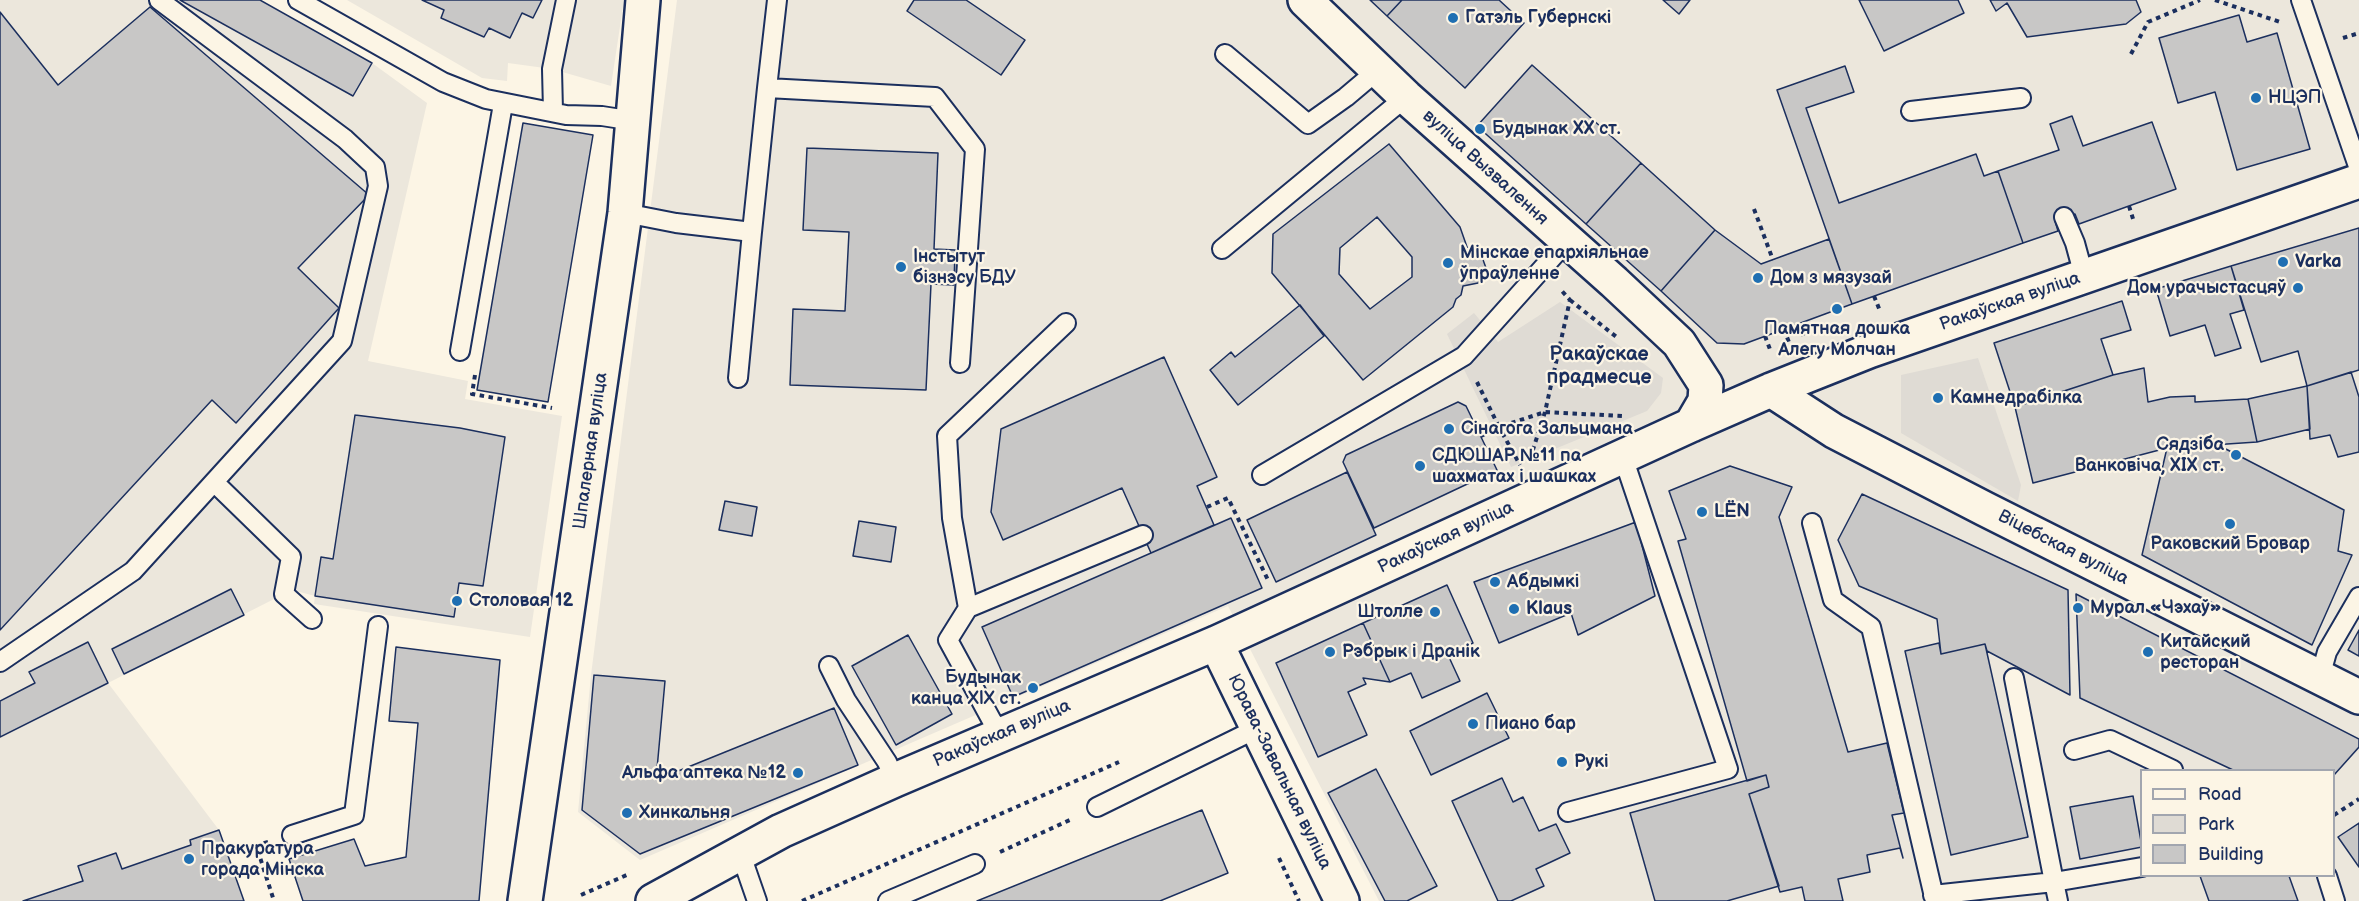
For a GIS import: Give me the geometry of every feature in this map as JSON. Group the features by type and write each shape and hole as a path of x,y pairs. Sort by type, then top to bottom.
{"street":[{"name":"Шпалерная вуліца","path":"525,901 625,213 643,0"},
{"name":"вуліца Вызвалення","path":"1305,0 1406,97 1614,282 1679,344 1706,385 1706,401 1691,424"},
{"name":"Ракаўская вуліца","path":"653,901 781,831 1216,643 1623,457 1691,424 1772,374 1846,359 2359,181"},
{"name":"Віцебская вуліца","path":"1772,374 1834,431 2359,697"},
{"name":"Юрава-Завальная вуліца","path":"1216,643 1342,901"}],"lane":[{"path":"0,662 133,571 342,341 378,186 375,167 345,139 159,0"},
{"path":"298,0 443,82 503,104 566,115 602,116 634,121"},
{"path":"553,111 552,69 567,0"},
{"path":"738,378 777,0"},
{"path":"2301,0 2359,169"},
{"path":"1226,54 1308,124 1346,97 1378,69"},
{"path":"767,88 935,97 975,149 960,363"},
{"path":"1222,249 1406,97"},
{"path":"1911,111 2021,98"},
{"path":"460,351 503,104"},
{"path":"625,213 676,223 752,232"},
{"path":"2064,217 2075,243 2084,276"},
{"path":"1262,475 1464,356 1567,242"},
{"path":"968,608 952,518 947,436 1066,323"},
{"path":"1568,812 1728,769 1623,457"},
{"path":"214,482 291,556 284,594 312,619"},
{"path":"1812,523 1833,600 1872,627 1934,898 2054,882 2140,867"},
{"path":"1003,734 992,722 948,640 968,608 1143,535"},
{"path":"2320,677 2327,652 2359,597"},
{"path":"292,835 354,815 378,626"},
{"path":"829,666 846,700 895,780"},
{"path":"2014,678 2058,901"},
{"path":"1096,807 1256,729"},
{"path":"2074,750 2110,740 2169,769"},
{"path":"740,852 757,901"},
{"path":"888,901 975,864"},
{"path":"2327,877 2335,901"}],"path":[{"path":"2131,54 2148,22 2200,0"},
{"path":"2215,0 2290,25"},
{"path":"2129,206 2135,223"},
{"path":"1754,209 1773,260"},
{"path":"1528,464 1545,412 1570,300 1541,270"},
{"path":"1799,323 1808,346"},
{"path":"1784,329 1793,352"},
{"path":"1765,336 1772,374"},
{"path":"460,351 479,355 472,394 552,408"},
{"path":"1464,356 1525,474"},
{"path":"1481,436 1499,427 1545,412 1629,416"},
{"path":"1207,507 1228,498 1270,585"},
{"path":"802,901 1127,759"},
{"path":"2335,814 2359,799"},
{"path":"975,864 1096,807"},
{"path":"274,901 256,845 292,835"}],"shaded area":[{"path":"0,0 260,0 372,63 427,103 368,361 468,381 465,399 562,416 530,637 314,604 315,596 300,592 284,594 108,683 219,830 244,901 0,901"},
{"path":"347,0 624,0 611,86 552,69 508,63 507,81 482,78"},
{"path":"677,0 2359,0 2359,901 1379,901 1228,606 640,860 578,812 591,675"}],"green space":[{"path":"1560,302 1663,378 1661,393 1647,411 1511,467 1447,334 1474,313 1498,342"},
{"path":"1978,358 2021,485 2018,501 1901,433 1901,375"}],"building":[{"path":"180,0 260,0 372,63 353,96"},
{"path":"422,0 542,0 533,18 522,13 510,38 489,28 484,37 441,18 444,10"},
{"path":"914,0 966,0 1025,40 1001,75 907,11"},
{"path":"1370,0 1402,0 1387,16"},
{"path":"1402,0 1499,0 1524,23 1465,88 1387,16"},
{"path":"1663,0 1690,0 1679,14"},
{"path":"1859,0 1958,0 1964,13 1884,51"},
{"path":"1990,0 2136,0 2141,12 2126,24 2027,37 2007,3 1996,11"},
{"path":"150,7 369,195 298,268 339,308 236,423 212,400 0,630 0,12 58,85"},
{"name":"НЦЭП","path":"2239,15 2247,42 2277,33 2310,149 2237,170 2215,92 2178,103 2159,38"},
{"path":"1532,65 1641,163 1586,224 1477,126"},
{"path":"1845,66 1854,92 1806,108 1839,203 1976,154 1984,176 1998,171 2023,243 1852,304 1777,90"},
{"path":"2072,116 2083,146 2152,122 2176,189 2079,224 2075,214 2064,217 2055,221 2058,231 2023,243 1998,171 2059,150 2050,124"},
{"path":"523,123 593,135 548,402 477,390"},
{"name":"Мінскае епархіяльнае ўпраўленне","path":"1389,144 1460,227 1467,247 1482,257 1486,268 1478,283 1463,286 1461,295 1456,299 1453,307 1363,380 1272,273 1273,234","holes":["1377,217 1412,257 1412,277 1370,309 1339,274 1340,248"]},
{"name":"Інстытут бізнэсу БДУ","path":"807,148 938,153 934,249 955,250 954,285 931,284 926,390 790,385 793,309 845,311 849,232 803,230"},
{"path":"1641,163 1715,230 1661,291 1586,224"},
{"name":"Дом урачыстасцяў","path":"2359,228 2359,370 2307,386 2298,351 2261,362 2231,266"},
{"name":"Дом з мязузай","path":"1715,230 1761,264 1829,239 1852,304 1744,344 1717,343 1661,291"},
{"path":"2231,266 2244,310 2230,314 2241,348 2215,356 2205,325 2170,336 2156,289"},
{"path":"2122,301 2131,330 2101,339 2113,375 2015,407 1994,343"},
{"path":"1300,305 1324,336 1238,405 1210,370 1231,352 1235,357"},
{"path":"1164,357 1217,477 1197,486 1214,525 1151,553 1122,488 1003,540 991,512 1001,429"},
{"path":"2144,368 2148,402 2170,397 2195,396 2195,402 2248,399 2257,442 2167,448 2033,483 2015,407 2113,375"},
{"path":"2351,372 2359,397 2359,452 2338,457 2330,435 2310,439 2307,386"},
{"path":"2307,386 2310,429 2257,442 2248,399"},
{"name":"СДЮШАР №11 па шахматах і шашках","path":"1458,402 1466,406 1497,470 1374,528 1343,462 1346,455"},
{"path":"355,415 460,428 505,437 483,586 459,583 454,617 315,596 321,557 333,559"},
{"path":"2220,446 2344,510 2338,551 2352,555 2312,645 2142,555 2167,448"},
{"path":"1730,466 1792,487 1779,517 1848,752 1887,743 1904,813 1892,815 1903,858 1900,848 1867,855 1870,872 1838,879 1843,901 1805,901 1802,887 1780,892 1749,794 1769,787 1766,775 1747,781 1678,541 1686,539 1669,491"},
{"path":"1347,472 1376,535 1276,582 1247,520"},
{"path":"1862,494 2068,590 2070,695 1987,651 1985,644 1941,654 1937,619 1859,586 1838,540"},
{"path":"725,501 757,507 752,536 719,530"},
{"path":"1231,518 1262,588 1013,697 982,627"},
{"path":"859,521 896,527 891,562 853,556"},
{"path":"1636,522 1655,596 1578,635 1571,613 1499,643 1474,582"},
{"path":"1447,585 1473,643 1448,655 1460,681 1422,698 1411,673 1390,682 1363,623"},
{"path":"231,589 244,615 124,674 112,649"},
{"path":"2076,594 2359,739 2359,747 2335,774 2335,769 2231,769 2080,698"},
{"path":"1363,623 1390,682 1363,678 1366,684 1348,692 1367,735 1318,757 1276,663"},
{"path":"2359,630 2359,656 2348,650"},
{"path":"908,635 952,714 896,745 852,666"},
{"path":"88,642 108,683 0,737 0,701 35,683 29,672"},
{"path":"1939,643 1941,654 1985,644 2028,837 1951,855 1905,651"},
{"path":"396,647 500,660 479,901 303,901 289,859 354,839 365,866 406,857 418,723 389,721"},
{"path":"594,675 665,681 656,780 834,708 858,765 640,854 582,810"},
{"path":"1487,693 1509,738 1431,775 1410,731"},
{"path":"1376,769 1437,886 1407,901 1385,901 1328,793"},
{"path":"1766,775 1769,787 1749,794 1779,886 1727,901 1655,901 1630,813"},
{"path":"1502,778 1513,802 1523,797 1539,831 1556,824 1570,853 1536,869 1544,886 1511,901 1498,901 1452,801"},
{"path":"2133,796 2140,847 2080,859 2070,807"},
{"path":"1202,810 1228,873 1160,901 977,901"},
{"path":"2359,823 2359,867 2338,837"},
{"name":"Пракуратура горада Мінска","path":"219,830 244,901 23,901 83,881 78,866 116,853 122,869 191,845 190,840"},
{"path":"2200,877 2289,877 2298,901 2209,901"}],"place":[{"name":"Гатэль Губернскі","path":"1453,18"},
{"name":"НЦЭП","path":"2256,98"},
{"name":"Будынак XX ст.","path":"1480,129"},
{"name":"Varka","path":"2283,262"},
{"name":"Мінскае епархіяльнае ўпраўленне","path":"1448,263"},
{"name":"Інстытут бізнэсу БДУ","path":"901,267"},
{"name":"Дом з мязузай","path":"1758,278"},
{"name":"Дом урачыстасцяў","path":"2298,288"},
{"name":"Памятная дошка Алегу Молчан","path":"1837,309"},
{"name":"Камнедрабілка","path":"1938,398"},
{"name":"Сінагога Зальцмана","path":"1449,429"},
{"name":"Сядзіба Ванковіча, XIX ст.","path":"2236,455"},
{"name":"СДЮШАР №11 па шахматах і шашках","path":"1420,466"},
{"name":"LЁN","path":"1702,512"},
{"name":"Раковский Бровар","path":"2230,524"},
{"name":"Абдымкі","path":"1495,582"},
{"name":"Столовая 12","path":"457,601"},
{"name":"Мурал «Чэхаў»","path":"2078,608"},
{"name":"Klaus","path":"1514,609"},
{"name":"Штолле","path":"1435,612"},
{"name":"Рэбрык і Дранiк","path":"1330,652"},
{"name":"Китайский ресторан","path":"2148,652"},
{"name":"Будынак канца ХІХ ст.","path":"1033,688"},
{"name":"Пиано бар","path":"1473,724"},
{"name":"Рукі","path":"1562,762"},
{"name":"Альфа аптека №12","path":"798,773"},
{"name":"Хинкальня","path":"627,813"},
{"name":"Пракуратура горада Мінска","path":"189,859"}],"district":[{"name":"Ракаўскае прадмесце","path":"1599,366"}]}
